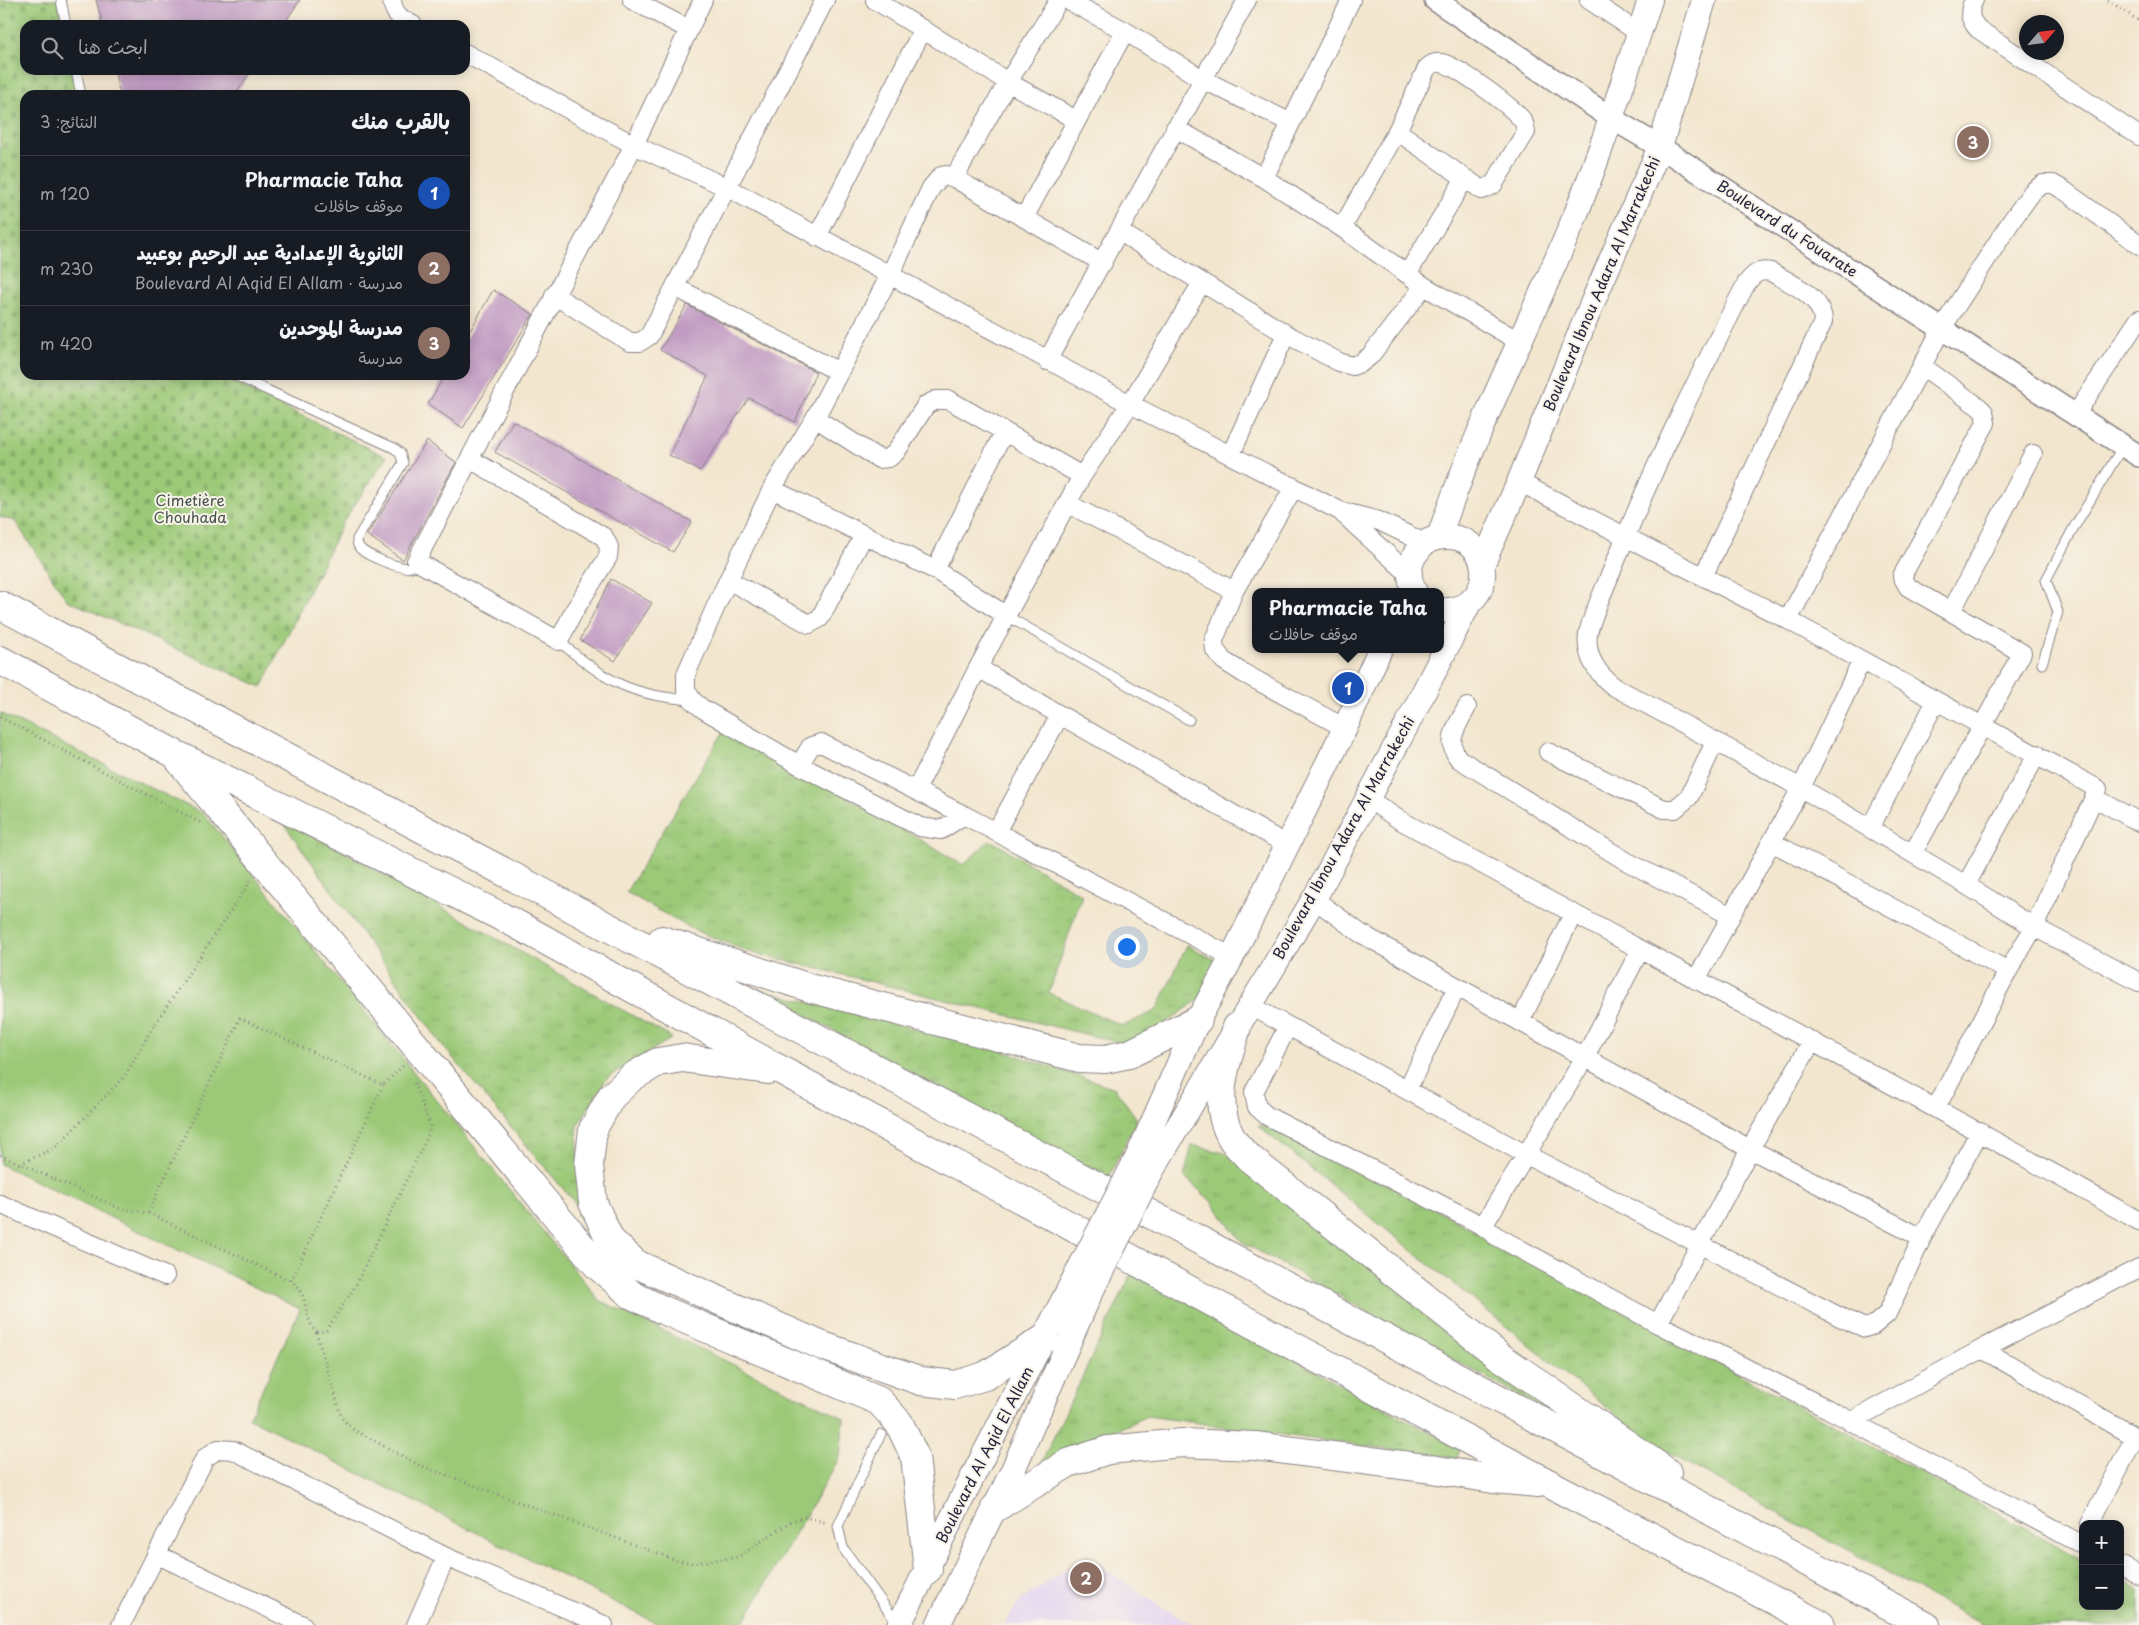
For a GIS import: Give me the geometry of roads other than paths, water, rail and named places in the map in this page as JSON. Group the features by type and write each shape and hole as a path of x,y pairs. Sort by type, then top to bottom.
{"highway":[{"path":"0,605 1926,1625"},
{"path":"0,660 175,754 516,924 788,1074 1548,1484 1821,1625"},
{"path":"175,754 597,1265 632,1295 878,1401 900,1423 915,1457 928,1568"},
{"path":"543,891 674,944 813,989 1079,1058 1106,1059 1129,1054 1198,1020"},
{"path":"1243,1016 1222,1078 1221,1109 1231,1137 1249,1158 1499,1356 1684,1483 1718,1503 1774,1544"},
{"path":"788,1074 682,1058 658,1062 632,1077 611,1097 593,1129 589,1165 593,1203 610,1240 636,1264 820,1345 921,1381 955,1385 985,1376 1044,1338"},
{"path":"995,1508 1068,1463 1108,1450 1182,1443 1255,1446 1425,1468 1493,1479 1548,1484"}],"main road":[{"path":"1411,586 1414,558 1432,540 1569,231 1611,118 1650,0"},
{"name":"Boulevard Ibnou Adara Al Marrakechi","path":"1444,652 1468,604 1482,586 1483,563 1660,147 1704,0"},
{"path":"1432,540 1452,536 1466,541 1476,550 1483,563"},
{"path":"1444,610 1455,610 1468,604"},
{"path":"1081,1290 1144,1164 1198,1020 1232,957 1345,728 1378,653"},
{"name":"Boulevard Ibnou Adara Al Marrakechi","path":"1144,1164 1243,1016 1314,898 1443,653"},
{"name":"Boulevard Al Aqid El Allam","path":"899,1625 1044,1338 1081,1290"},
{"name":"Boulevard Al Aqid El Allam","path":"938,1625 995,1508 1081,1290"}],"street":[{"path":"392,0 393,8 404,20"},
{"path":"632,0 688,29"},
{"path":"470,459 604,537 609,547 608,557 574,611 559,641 416,560 634,144 703,0"},
{"path":"554,295 630,342 640,342 649,336 825,0"},
{"path":"875,0 1008,82 1076,120"},
{"path":"954,178 1008,82 1059,0"},
{"path":"1067,0 1125,31 1202,79 1291,123"},
{"path":"1264,178 1352,0"},
{"name":"Boulevard du Fouarate","path":"1435,0 1611,118 1660,147 2131,451"},
{"path":"1589,0 1639,33"},
{"path":"1973,0 1969,14 1972,22 1978,29 2139,136"},
{"path":"1047,361 1120,232 1241,2"},
{"path":"817,237 923,29"},
{"path":"1024,218 1125,31"},
{"path":"470,56 634,144 728,188 1047,361 1294,488 1340,511 1379,521 1432,540"},
{"path":"1342,228 1397,131 1427,68 1432,63 1441,63 1454,68 1496,96 1523,120 1526,132 1521,144 1489,188 1482,190 1397,131"},
{"path":"1175,128 1264,178 1342,228 1424,286 1520,342"},
{"path":"964,815 941,830 920,827 798,765 693,700 686,690 686,674 728,580 772,489 814,418 890,275 930,188 942,176 946,175 954,178 1103,263"},
{"path":"1408,273 1465,178"},
{"path":"1788,620 1942,328 2033,191 2044,184 2053,184 2139,244"},
{"path":"1120,232 1201,284 1286,334 1339,362 1352,366 1361,363 1380,344 1424,286"},
{"path":"1703,577 1823,322 1820,306 1770,272 1757,272 1746,284 1692,389 1626,537 1588,634 1588,651 1593,664 1600,675 1613,686 1801,788 1914,853 2034,927 2139,982"},
{"path":"916,790 978,668 1008,616 1082,476 1130,404 1201,284"},
{"path":"675,287 839,372"},
{"path":"2074,415 2139,319"},
{"path":"1231,454 1286,334"},
{"path":"1914,853 2022,653 1908,587 1902,576 1986,423 1979,407 1922,366"},
{"path":"814,418 879,459 889,458 896,452 926,405 936,400 949,400 1082,476"},
{"path":"935,570 1004,432"},
{"path":"1951,612 2033,454"},
{"path":"1519,482 1788,620 1862,662 2037,754 2098,789 2034,927 1936,1108"},
{"path":"1294,488 1234,591 1214,640 1215,650 1224,661 1243,673 1345,728"},
{"path":"772,489 935,570 1008,616"},
{"path":"1067,503 1234,591"},
{"path":"1340,511 1411,586"},
{"path":"728,580 809,624 814,623 820,618 864,535"},
{"path":"1696,980 1801,788 1862,662"},
{"path":"978,668 1287,846"},
{"path":"1870,828 1936,701"},
{"path":"1467,707 1452,735 1451,746 1459,759 1626,861 1731,916"},
{"path":"996,832 1060,715"},
{"path":"1548,752 1664,809 1675,809 1689,797 1715,742"},
{"path":"798,765 812,746 821,743 916,790 1232,957"},
{"path":"1966,885 2037,754"},
{"path":"1367,798 1398,819 1811,1043 1980,1131 2139,1221"},
{"path":"2095,798 2139,822"},
{"path":"1772,842 2008,972"},
{"path":"1314,898 1360,934 1750,1149 1922,1238"},
{"path":"1520,1022 1573,914"},
{"path":"1483,1226 1585,1057 1640,950"},
{"path":"1407,1090 1457,987"},
{"path":"1243,1016 1288,1026 1526,1154 1842,1318 1865,1328 1887,1314 1922,1238 1980,1131"},
{"path":"1288,1026 1254,1092 1257,1107 1267,1116 1483,1226 1496,1236 1658,1324 2079,1540"},
{"path":"1658,1324 1750,1149 1811,1043"},
{"path":"0,1204 165,1276"},
{"path":"1850,1422 1982,1349 2139,1268"},
{"path":"1982,1349 2137,1438 2092,1520"},
{"path":"121,1625 205,1458 218,1449 233,1450 446,1557 604,1625"},
{"path":"156,1554 303,1625"},
{"path":"416,1625 446,1557"},
{"path":"2124,1567 2139,1575"}],"lane":[{"path":"61,0 65,20"},
{"path":"77,75 80,90"},
{"path":"245,380 394,448 400,453 403,464 357,539 362,550 401,569 411,567 416,560"},
{"path":"2042,664 2058,612 2046,580 2073,529 2131,451"},
{"path":"1008,616 1189,720"},
{"path":"559,641 589,667 634,692 658,698 693,700"},
{"path":"880,1434 838,1526 843,1548 899,1625"}],"place":[{"name":"مدرسة الموحدين","path":"1973,142"},
{"name":"Pharmacie Taha","path":"1348,688"},
{"name":"الثانوية الإعدادية عبد الرحيم بوعبيد","path":"1086,1578"}],"park label":[{"name":"Cimetière Chouhada","path":"190,510"}]}
